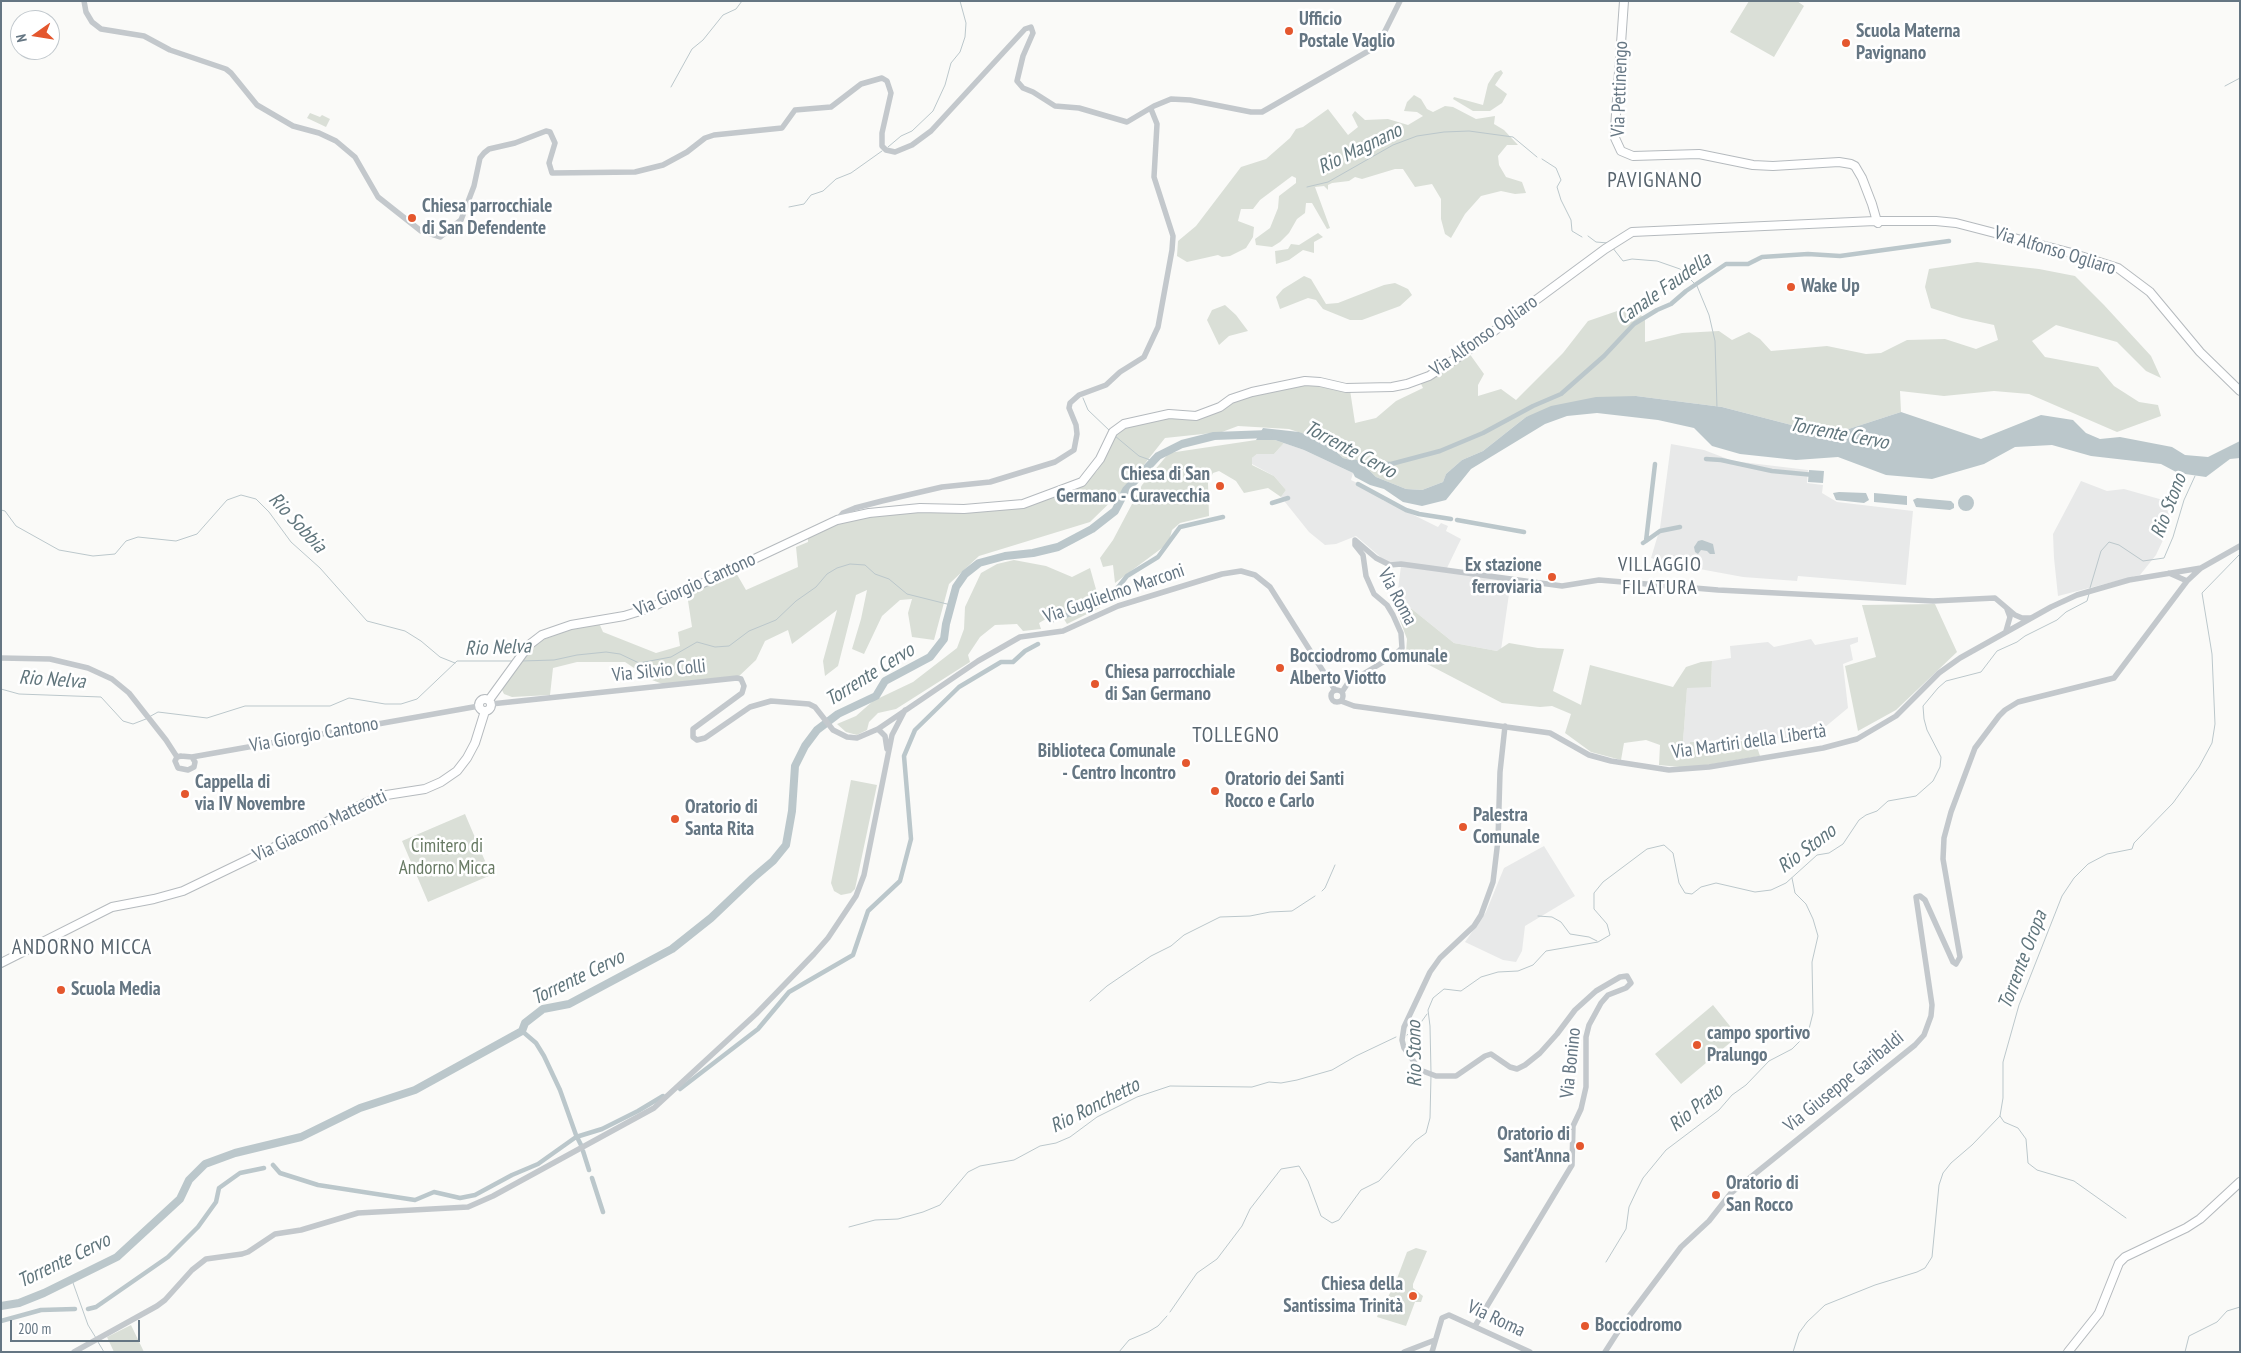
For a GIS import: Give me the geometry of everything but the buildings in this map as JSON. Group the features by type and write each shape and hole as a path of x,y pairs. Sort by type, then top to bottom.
{"main road":[{"name":"Via Pettinengo","path":"1624,1 1615,128 1615,138 1620,151 1633,156 1699,154 1753,165 1773,166 1839,162 1851,164 1855,166 1862,178 1877,220"},
{"name":"Via Alfonso Ogliaro","path":"1113,433 1124,424 1157,415 1196,416 1220,407 1231,398 1297,382 1320,382 1346,388 1392,386 1429,376 1457,358 1611,245 1638,230 1877,220 1936,220 1956,223 2068,252 2118,268 2150,292 2200,352 2240,391"},
{"name":"Via Giorgio Cantono","path":"482,708 489,709 490,702 510,671 529,645 542,635 560,628 624,616 650,608 836,520 869,513 920,508 964,509 1023,504 1082,482 1100,459 1113,433"},
{"name":"Via Giacomo Matteotti","path":"1,964 107,909 125,903 149,900 183,891 380,796 390,792 425,789 449,777 464,763 472,750 482,708"},
{"path":"2068,1352 2099,1313 2119,1263 2126,1257 2186,1228 2200,1219 2240,1182"}],"street":[{"path":"84,1 86,12 92,22 101,29 144,36 170,50 226,69 257,105 293,126 319,133 336,141 356,158 378,197 421,232 440,237 461,220 474,186 480,158 484,153 546,131 550,132 554,143 549,163 552,173 635,172 662,165 687,152 705,138 714,135 782,128 795,110 831,107 861,84 882,78 887,81 891,93 882,133 884,148 890,152 902,150 931,131 1026,29 1031,27 1033,33 1017,76 1019,86 1033,92 1055,106 1079,108 1123,122 1131,121 1162,102 1180,99 1251,112 1267,110 1372,49 1384,33 1400,1"},
{"path":"836,520 844,513 855,508 942,488 990,482 1054,462 1065,457 1076,446 1076,424 1071,414 1070,403 1074,398 1106,385 1120,372 1144,357 1153,342 1165,293 1173,236 1154,177 1157,124 1151,109"},
{"name":"Via Roma","path":"1338,691 1395,655 1402,648 1401,633 1393,615 1371,589 1366,576 1363,555 1355,545 1355,540 1376,558 1390,564 1516,581 1562,586 1599,580 1718,590 1933,601 1995,598 2013,616"},
{"path":"2169,573 2201,568 2240,546"},
{"name":"Via Giuseppe Garibaldi","path":"1605,1352 1681,1247 1709,1220 1731,1193 1915,1045 1924,1035 1931,1016 1932,1005 1916,897 1920,896 1925,900 1952,962 1956,964 1960,957 1943,858 1944,838 1951,812 1980,741 1999,716 2010,706 2039,696 2114,678 2187,581 2201,568"},
{"name":"Via Guglielmo Marconi","path":"833,730 847,737 857,738 881,727 978,661 1020,637 1063,631 1118,606 1222,574 1241,571 1255,575 1270,587 1338,691"},
{"path":"2178,571 2187,581"},
{"path":"2169,573 2187,581"},
{"name":"Via Martiri della Libertà","path":"1341,701 1354,706 1550,733 1600,758 1669,770 1709,767 1823,748 1857,739 1885,724 1907,706 1939,673 1960,658 2051,607 2085,593 2129,580 2169,573"},
{"path":"2180,578 2180,591"},
{"path":"2013,616 2032,618"},
{"path":"2013,616 2017,626"},
{"path":"2006,632 2013,616"},
{"path":"1,658 50,659 98,672 120,686 145,713 177,757 174,761 178,768 188,770 196,764 192,757"},
{"name":"Via Silvio Colli","path":"490,702 741,679 744,686 742,693 693,729 694,737 698,740 704,738 750,708 764,702 809,704 820,713 833,730"},
{"path":"1338,691 1343,698 1337,702 1332,699 1332,693 1338,691"},
{"name":"Via Giorgio Cantono","path":"177,757 208,755 482,708"},
{"path":"74,1352 165,1300 186,1275 206,1259 242,1254 275,1234 292,1232 373,1210 408,1212 468,1207 483,1202 654,1108 756,1014 814,954 828,938 856,896 864,875 886,756 892,735 905,710"},
{"name":"Via Bonino","path":"1475,1326 1572,1165 1573,1126 1580,1110 1586,1087 1586,1037 1589,1024 1608,995 1630,985 1630,978 1627,976 1620,977 1596,991 1575,1010 1540,1053 1525,1065 1516,1069 1492,1054 1484,1056 1456,1076 1436,1076 1420,1070 1404,1048 1402,1040 1404,1027 1430,972 1440,958 1474,926 1481,915 1493,882 1496,863 1500,772 1506,726"},
{"path":"881,727 892,735"},
{"path":"881,727 885,736 886,756"},
{"name":"Via Giorgio Cantono","path":"196,764 208,755"},
{"name":"Via Roma","path":"1435,1340 1442,1318 1454,1316 1530,1352"},
{"path":"1404,1352 1435,1340"},
{"path":"1432,1352 1435,1340"}],"shaded area":[{"path":"1284,443 1304,450 1353,473 1351,480 1384,496 1383,500 1438,527 1441,523 1448,526 1446,531 1461,539 1447,568 1511,580 1501,650 1497,651 1454,643 1397,597 1401,566 1385,561 1356,536 1336,544 1325,545 1309,532 1281,497 1286,490 1274,476 1252,464 1252,458 1257,454 1274,454"},
{"path":"1671,444 1704,450 1733,461 1808,470 1807,483 1823,485 1822,493 1837,502 1913,511 1906,585 1798,576 1797,581 1743,577 1667,563 1651,558 1660,528"},
{"path":"2081,481 2107,491 2124,489 2163,500 2172,521 2156,555 2140,575 2058,596 2053,534"},
{"path":"1858,637 1858,642 1850,645 1853,660 1843,664 1848,708 1813,737 1690,742 1689,747 1685,746 1683,742 1687,687 1711,687 1712,661 1731,658 1730,646 1768,642 1774,647 1811,639 1815,645"},
{"path":"1544,846 1575,896 1525,926 1522,951 1516,962 1503,960 1465,942 1486,912 1504,868"}],"green space":[{"path":"1749,1 1797,1 1804,6 1774,57 1730,32"},
{"path":"1501,70 1503,73 1495,85 1507,94 1502,103 1490,111 1473,111 1453,99 1454,97 1483,105 1488,84 1495,73"},
{"path":"1414,95 1421,99 1427,109 1433,112 1445,106 1453,107 1476,119 1495,116 1494,124 1504,130 1518,145 1507,145 1498,156 1499,165 1506,177 1522,182 1526,193 1515,194 1501,191 1481,196 1465,214 1451,238 1445,234 1441,219 1441,199 1432,184 1415,187 1403,169 1395,169 1362,179 1355,177 1349,181 1332,183 1328,185 1328,190 1324,186 1315,187 1330,228 1327,229 1312,203 1306,203 1305,213 1297,219 1289,233 1280,242 1272,247 1256,245 1255,239 1270,228 1278,208 1279,196 1296,183 1296,178 1292,176 1260,200 1253,209 1241,209 1238,221 1254,227 1253,237 1246,248 1230,256 1222,257 1218,255 1187,262 1177,256 1178,241 1196,226 1241,167 1266,159 1290,138 1296,129 1303,127 1328,109 1348,135 1358,127 1352,115 1355,111 1365,120 1388,119 1408,125 1423,116 1417,112 1404,111 1407,102"},
{"path":"310,113 320,117 322,115 330,119 326,127 307,118"},
{"path":"1318,233 1323,237 1314,242 1314,253 1303,250 1289,260 1276,264 1275,251 1288,249 1291,244 1299,245"},
{"path":"1977,262 2039,269 2075,276 2151,356 2161,378 2146,371 2117,342 2056,325 2032,341 2045,357 2098,367 2114,386 2139,402 2158,405 2161,416 2117,432 2029,394 1994,391 1944,396 1900,391 1901,412 1830,435 1722,407 1636,396 1526,417 1483,451 1462,460 1446,474 1443,482 1422,490 1406,489 1376,477 1362,463 1343,458 1325,441 1289,429 1238,426 1222,432 1165,438 1128,485 1090,522 979,556 949,584 934,640 912,637 908,613 912,599 900,600 882,616 864,654 852,649 867,590 856,595 838,666 825,676 823,661 837,610 792,644 788,630 765,641 756,660 737,678 668,686 652,680 625,662 577,662 553,668 550,695 512,697 504,694 501,688 535,643 575,627 599,623 603,632 656,653 680,646 678,632 692,627 687,594 735,571 746,590 798,567 796,547 808,542 808,536 848,519 921,510 1017,509 1084,484 1097,471 1108,452 1111,437 1120,427 1174,417 1196,418 1253,394 1305,384 1350,390 1355,423 1376,418 1396,401 1423,388 1421,384 1469,353 1484,374 1478,385 1478,396 1501,389 1516,400 1563,353 1588,321 1623,309 1645,317 1645,342 1682,333 1719,331 1732,340 1749,332 1760,339 1771,351 1827,346 1866,354 1881,353 1907,340 1945,339 1976,349 1998,340 1994,325 1962,318 1931,308 1925,287 1929,269"},
{"path":"1304,276 1311,279 1326,304 1338,303 1384,285 1395,283 1408,289 1412,295 1400,306 1362,320 1350,320 1323,309 1316,300 1308,298 1280,309 1276,297 1283,289"},
{"path":"1225,305 1236,315 1248,331 1229,336 1219,345 1207,320 1212,310"},
{"path":"1256,440 1275,440 1284,443 1274,454 1257,454 1252,458 1252,465 1274,476 1286,490 1281,497 1268,488 1244,493 1236,481 1219,471 1213,473 1208,483 1209,516 1180,523 1172,530 1169,541 1162,548 1115,583 1113,565 1103,567 1100,558 1113,540 1142,485 1169,453"},
{"path":"1014,560 1046,566 1072,577 1090,568 1101,607 1067,624 1062,616 1051,616 1039,623 1041,629 1023,631 1017,624 995,625 980,637 968,655 970,662 896,709 878,713 869,722 867,730 857,735 846,732 837,724 856,716 873,701 913,682 957,648 964,629 965,607 981,573 997,564"},
{"path":"1397,597 1454,643 1497,651 1509,643 1538,648 1564,649 1553,691 1581,705 1590,665 1673,687 1686,667 1712,661 1711,687 1687,688 1683,742 1685,746 1689,747 1690,742 1755,741 1760,756 1690,768 1659,765 1660,745 1646,740 1624,743 1621,760 1591,752 1565,733 1571,714 1552,706 1540,707 1502,703 1406,653 1407,639 1398,615"},
{"path":"1935,604 1957,652 1896,710 1858,731 1845,666 1876,657 1862,605"},
{"path":"851,780 877,785 855,889 851,893 841,895 834,891 831,883"},
{"name":"Cimitero di Andorno Micca","path":"465,814 491,875 428,902 402,841"},
{"name":"campo sportivo Pralungo","path":"1713,1005 1738,1036 1681,1084 1655,1054"},
{"path":"1416,1248 1427,1251 1413,1284 1413,1288 1423,1296 1421,1302 1415,1302 1406,1326 1377,1317 1382,1302 1385,1302 1395,1284 1407,1252"},
{"path":"131,1325 144,1352 114,1352 107,1337"}],"water":[{"path":"1636,396 1722,407 1830,435 1901,412 1981,439 2041,415 2073,420 2086,433 2100,439 2120,437 2172,447 2185,455 2208,457 2240,441 2240,458 2230,459 2206,477 2178,473 2161,464 2091,456 2052,445 2015,447 1984,464 1932,479 1886,475 1838,457 1796,460 1740,454 1712,446 1694,428 1658,420 1597,413 1567,416 1545,424 1471,469 1446,500 1422,506 1403,502 1384,489 1370,485 1355,477 1353,473 1304,450 1275,440 1256,440 1263,428 1299,432 1325,441 1343,458 1362,463 1376,477 1406,489 1422,490 1443,482 1446,474 1462,460 1483,451 1526,417 1551,406 1596,397"},
{"path":"1809,470 1824,471 1823,483 1808,482"},
{"path":"1833,493 1866,493 1869,500 1864,503 1836,500"},
{"path":"1874,493 1907,496 1907,505 1874,502"},
{"path":"1963,495 1969,495 1974,500 1972,509 1963,511 1958,506 1958,500"},
{"path":"1917,498 1951,501 1954,504 1954,508 1950,510 1916,507 1913,500"},
{"path":"1702,540 1713,544 1715,554 1701,550 1698,554 1695,552 1694,547 1698,541"}],"waterway":[{"path":"671,87 692,49 703,40 723,15 736,9 742,1"},
{"path":"888,147 901,136 912,131 933,111 945,85 951,63 960,52 965,37 966,23 960,1"},
{"path":"2225,86 2240,78"},
{"name":"Rio Magnano","path":"1307,187 1328,182 1393,145 1417,136 1444,132 1469,131 1513,137 1537,157"},
{"path":"789,207 804,204 811,195 823,191 836,179 851,173 882,151"},
{"name":"Rio Magnano","path":"1542,159 1556,168 1561,180 1557,187 1571,220 1572,231 1582,237"},
{"name":"Rio Magnano","path":"1588,236 1596,242 1608,243"},
{"name":"Canale Faudella","path":"1354,462 1391,464 1440,451 1483,433 1533,406 1561,394 1604,356 1634,324 1671,304 1686,291 1726,264 1748,264 1762,257 1808,254 1840,256 1949,241"},
{"name":"Rio Magnano","path":"1612,247 1623,261 1632,259 1657,261 1680,269 1697,286 1709,315 1715,341 1717,408"},
{"path":"1083,398 1088,410 1110,431"},
{"name":"Torrente Cervo","path":"1,1306 19,1303 44,1293 117,1257 180,1199 189,1180 205,1164 235,1153 301,1137 360,1108 415,1090 522,1031 525,1023 543,1009 569,1004 672,949 711,918 773,861 786,845 792,811 795,766 805,746 817,730 838,714 876,696 885,681 930,657 944,639 956,587 965,574 979,563 1005,556 1033,553 1058,547 1092,529 1115,511 1126,490 1158,456 1182,444 1214,436 1269,434"},
{"path":"1115,436 1139,456 1153,461"},
{"path":"1706,459 1721,460 1772,471 1814,475"},
{"path":"1643,543 1646,541 1655,464"},
{"name":"Rio Stono","path":"2090,588 2101,551 2109,542 2119,545 2143,561 2164,558 2173,537 2184,500 2195,476"},
{"path":"1358,484 1406,510 1451,519"},
{"name":"Rio Sobbia","path":"1,510 5,511 16,526 59,550 93,556 115,554 126,541 138,537 176,541 197,534 227,500 241,495 256,499 269,512 291,542 320,568 367,621 405,631 421,641 440,657 455,663"},
{"path":"1272,503 1288,498"},
{"path":"1053,620 1102,603 1112,595 1127,576 1158,557 1180,527 1223,517"},
{"path":"1457,520 1524,532"},
{"path":"1646,541 1660,531 1680,527"},
{"name":"Torrente Oropa","path":"1793,1352 1799,1333 1807,1322 1825,1305 1875,1285 1917,1272 1925,1268 1932,1257 1939,1185 1943,1173 2000,1116 2003,1098 2003,1062 2019,1005 2062,896 2074,878 2088,864 2107,854 2132,849 2134,843 2173,803 2199,767 2212,743 2215,724 2212,654 2202,593 2240,554"},
{"name":"Rio Nelva","path":"522,661 554,660 606,652 620,654 639,663 671,657 697,642 715,647 729,646 749,631 776,620 796,601 816,587 827,574 837,568 850,564 865,565 875,574 889,579 907,594 951,605"},
{"name":"Rio Stono","path":"1431,1072 1428,1010 1433,998 1444,989 1461,991 1481,977 1498,972 1518,971 1533,965 1546,951 1598,942 1610,935 1607,924 1594,909 1594,893 1603,882 1647,849 1664,845 1673,853 1679,883 1685,893 1692,894 1701,887 1716,883 1755,892 1771,890 1786,883 1817,855 1829,853 1843,844 1859,820 1866,815 1877,811 1888,801 1916,796 1933,781 1940,767 1941,757 1927,730 1923,706 1938,688 1946,681 1981,672 1997,651 2057,620 2066,612 2087,601 2089,594"},
{"path":"680,1089 758,1029 789,992 853,955 868,911 900,881 911,839 904,756 915,730 959,687 1001,662 1013,662 1025,651 1038,644"},
{"name":"Rio Nelva","path":"149,717 158,712 207,718 245,706 330,706 349,698 385,704 401,704 417,699 457,661 514,661"},
{"name":"Rio Nelva","path":"1,689 19,694 101,697 123,721 133,724 146,719"},
{"path":"1322,891 1335,865"},
{"name":"Rio Prato","path":"1606,1262 1626,1229 1629,1207 1643,1178 1666,1150 1719,1110 1732,1095 1746,1085 1769,1061 1792,1049 1808,1033 1813,1013 1812,962 1818,936 1806,904 1795,893 1792,878"},
{"path":"1090,1001 1107,986 1151,956 1171,946 1184,935 1220,917 1292,911 1315,896"},
{"path":"1538,916 1552,917 1561,922 1570,934 1589,937 1597,941"},
{"name":"Rio Ronchetto","path":"1407,1035 1417,1028 1427,1014"},
{"path":"522,1031 536,1043 544,1056 560,1090 581,1145"},
{"name":"Rio Ronchetto","path":"849,1227 875,1220 898,1219 940,1205 968,1172 980,1166 1014,1160 1040,1146 1056,1143 1070,1137 1097,1117 1137,1097 1170,1086 1252,1087 1269,1082 1281,1083 1297,1080 1332,1070 1396,1037"},
{"name":"Rio Stono","path":"1170,1312 1197,1273 1217,1259 1242,1226 1250,1209 1281,1169 1299,1166 1308,1181 1321,1216 1332,1223 1339,1220 1361,1190 1379,1181 1415,1141 1426,1133 1430,1118 1431,1076"},
{"path":"273,1165 280,1173 318,1185 415,1200 434,1192 460,1198 475,1195 512,1175 538,1164 576,1137 602,1129 663,1096"},
{"path":"2000,1116 2004,1122 2018,1128 2026,1139 2028,1163 2037,1170 2074,1181 2126,1218"},
{"path":"583,1151 589,1170"},
{"path":"88,1309 96,1307 168,1257 198,1227 216,1202 219,1188 240,1173 264,1168"},
{"path":"592,1178 603,1212"},
{"path":"72,1280 88,1325 96,1338"},
{"path":"2185,1352 2189,1336 2217,1322 2227,1311 2240,1307"},
{"path":"1,1321 41,1310 75,1309"},
{"name":"Rio Stono","path":"1119,1352 1129,1340 1158,1326 1167,1316"},
{"path":"98,1342 104,1352"}],"place":[{"name":"Ufficio Postale Vaglio","path":"1289,31"},
{"name":"Scuola Materna Pavignano","path":"1846,43"},
{"name":"Chiesa parrocchiale di San Defendente","path":"412,218"},
{"name":"Wake Up","path":"1791,287"},
{"name":"Chiesa di San Germano - Curavecchia","path":"1220,486"},
{"name":"Ex stazione ferroviaria","path":"1552,577"},
{"name":"Bocciodromo Comunale Alberto Viotto","path":"1280,668"},
{"name":"Chiesa parrocchiale di San Germano","path":"1095,684"},
{"name":"Biblioteca Comunale - Centro Incontro","path":"1186,763"},
{"name":"Oratorio dei Santi Rocco e Carlo","path":"1215,791"},
{"name":"Cappella di via IV Novembre","path":"185,794"},
{"name":"Oratorio di Santa Rita","path":"675,819"},
{"name":"Palestra Comunale","path":"1463,827"},
{"name":"Scuola Media","path":"61,990"},
{"name":"campo sportivo Pralungo","path":"1697,1045"},
{"name":"Oratorio di Sant'Anna","path":"1580,1146"},
{"name":"Oratorio di San Rocco","path":"1716,1195"},
{"name":"Chiesa della Santissima Trinità","path":"1413,1296"},
{"name":"Bocciodromo","path":"1585,1326"}],"district":[{"name":"PAVIGNANO","path":"1655,181"},
{"name":"VILLAGGIO FILATURA","path":"1660,576"},
{"name":"TOLLEGNO","path":"1236,736"},
{"name":"ANDORNO MICCA","path":"82,948"}]}
